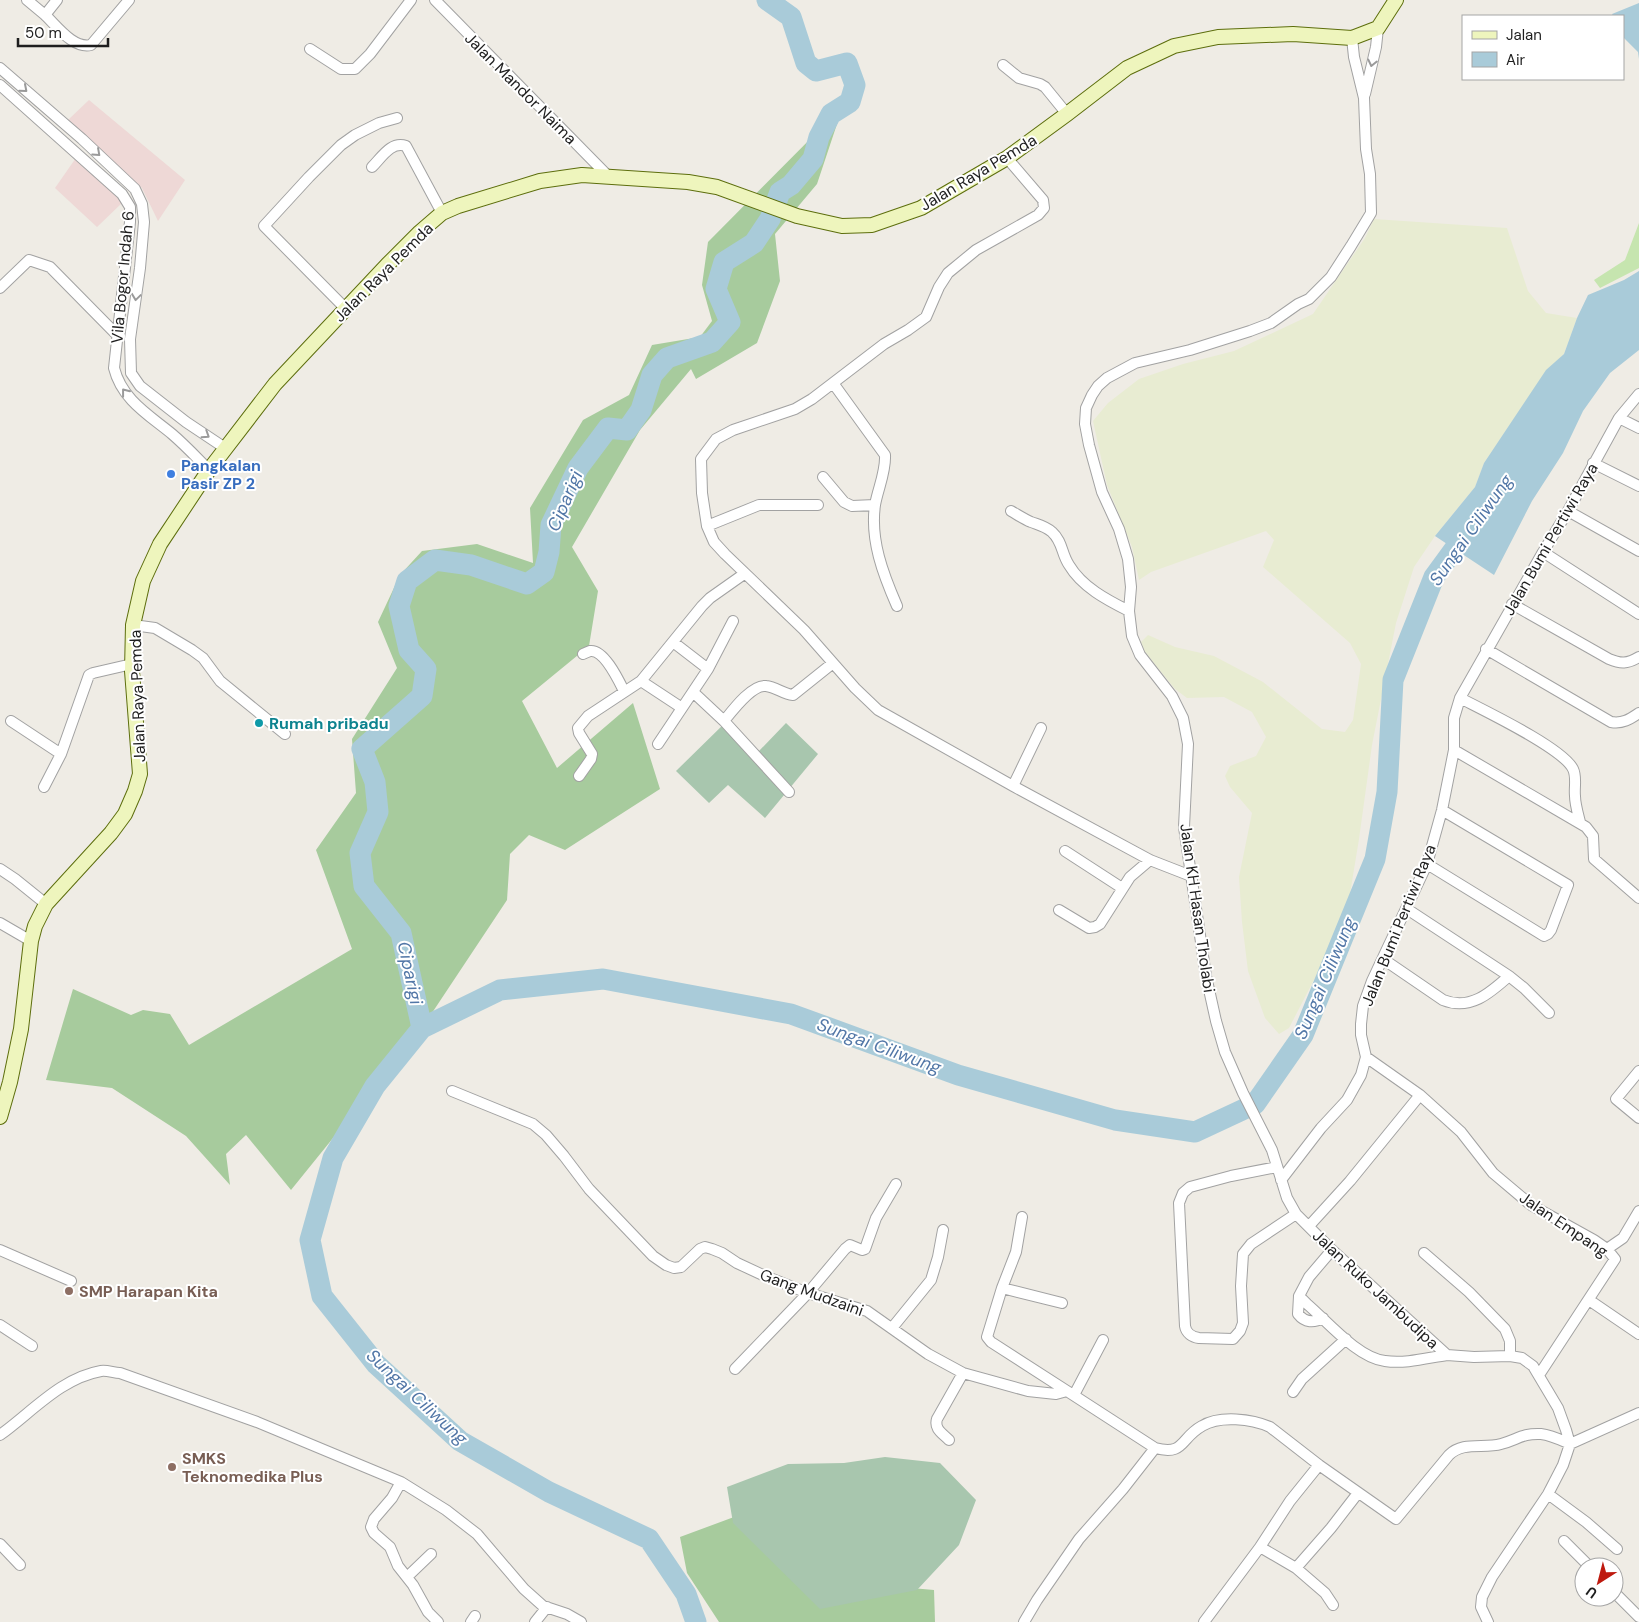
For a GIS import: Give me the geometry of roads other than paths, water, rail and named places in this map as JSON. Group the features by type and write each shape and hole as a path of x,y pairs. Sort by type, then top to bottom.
{"main road":[{"path":"1378,28 1396,0"},
{"name":"Jalan Raya Pemda","path":"0,1116 10,1082 21,1029 31,944 35,926 46,904 125,814 140,774 132,664 134,625 143,581 160,544 209,470 275,384 387,265 442,213 458,206 540,181 582,175 647,181 688,182 717,187 797,216 842,226 872,225 921,208 1007,158 1127,68 1174,46 1218,37 1293,34 1352,38 1378,28"}],"street":[{"path":"27,0 74,42 84,46 91,45 129,0"},
{"path":"45,15 57,0"},
{"path":"310,50 341,69 355,69 370,54 411,0"},
{"name":"Jalan Mandor Naima","path":"435,0 608,176"},
{"name":"Jalan KH Hasan Tholabi","path":"1364,98 1376,47 1378,28"},
{"name":"Jalan KH Hasan Tholabi","path":"1272,1150 1225,1052 1216,1021 1206,976 1184,827 1188,744 1183,718 1172,696 1140,655 1132,636 1129,611 1128,559 1120,529 1102,492 1085,424 1086,408 1098,386 1108,378 1135,363 1190,350 1271,323 1298,304 1309,299 1330,277 1370,213 1371,181 1366,150 1364,98 1354,57 1352,38"},
{"path":"1003,65 1019,78 1045,87 1068,114"},
{"path":"0,68 82,139 135,189 142,204 144,222 130,339 131,373 140,386 186,422 225,448"},
{"name":"Vila Bogor Indah 6","path":"0,84 122,194 130,208 126,266 114,368 118,382 126,395 174,436 209,470"},
{"path":"346,309 264,226 303,183 354,134 379,123 397,118"},
{"path":"73,150 82,139"},
{"path":"372,167 392,147 401,144 406,146 442,213"},
{"path":"1007,158 1043,200 1044,208 1038,215 976,250 948,274 926,316 908,330 884,344 833,383 795,409 733,430 716,439 701,459 702,493 707,526 714,542 744,574 804,630 855,688 878,710 1150,860 1191,876"},
{"path":"1,284 29,260 50,267 117,335 130,339"},
{"path":"126,266 140,268"},
{"path":"833,383 885,455 886,466 875,505 874,537 884,576 897,606"},
{"name":"Jalan Bumi Pertiwi Raya","path":"1281,1180 1321,1128 1347,1100 1362,1075 1366,1057 1361,1035 1363,1006 1372,981 1427,864 1442,810 1454,750 1454,718 1460,698 1512,604 1568,511 1593,462 1619,418 1639,394"},
{"path":"147,414 159,400"},
{"path":"1619,418 1639,428"},
{"path":"1593,462 1639,486"},
{"path":"823,478 844,502 852,506 875,505"},
{"path":"707,526 759,505 818,505"},
{"path":"1011,511 1025,519 1045,526 1051,531 1060,540 1068,564 1078,578 1106,600 1129,611"},
{"path":"1568,511 1639,551"},
{"path":"1543,552 1639,614"},
{"path":"579,776 591,759 592,754 578,728 588,716 641,681 702,606 710,598 744,574"},
{"path":"1512,604 1609,659 1624,664 1639,657"},
{"path":"658,744 708,669 733,621"},
{"path":"134,625 154,628 192,650 203,658 220,681 285,734"},
{"path":"673,642 708,669"},
{"path":"1486,650 1612,722 1618,724 1639,713"},
{"path":"582,654 590,651 603,657 624,691"},
{"path":"724,721 742,700 757,687 766,686 786,695 793,695 833,663"},
{"path":"44,787 61,754 89,675 132,664"},
{"path":"641,681 682,708"},
{"path":"693,692 724,721 789,792"},
{"path":"1460,698 1517,727 1560,754 1573,768 1575,797 1580,822"},
{"path":"11,721 61,754"},
{"path":"1013,786 1041,728"},
{"path":"1454,750 1580,822 1592,836 1594,859 1639,898"},
{"path":"1427,864 1544,936 1551,930 1568,884 1442,810"},
{"path":"1065,851 1122,888"},
{"path":"1059,910 1089,928 1095,927 1100,924 1130,876 1150,860"},
{"path":"0,869 15,878 46,904"},
{"path":"1407,909 1509,976 1549,1013"},
{"path":"0,923 31,944"},
{"path":"12,938 31,944"},
{"path":"1382,959 1443,1000 1453,1004 1474,1001 1494,989 1509,976"},
{"name":"Jalan Empang","path":"1366,1057 1420,1095 1461,1132 1493,1173 1531,1205 1568,1224 1607,1249 1615,1259 1540,1375"},
{"path":"1639,1071 1616,1099 1639,1118"},
{"name":"Gang Mudzaini","path":"452,1091 533,1124 553,1143 589,1189 654,1256 666,1265 674,1268 681,1267 700,1249 705,1247 808,1293 866,1311 928,1354 963,1374 1028,1391 1056,1394 1070,1393"},
{"path":"1309,1226 1350,1180 1420,1095"},
{"name":"Jalan Ruko Jambudipa","path":"1272,1150 1287,1198 1296,1214 1332,1250 1447,1356 1510,1356 1522,1358 1533,1366 1558,1408 1570,1444"},
{"path":"1277,1167 1231,1176 1190,1188 1183,1193 1179,1203 1185,1326 1188,1333 1194,1338 1233,1339 1237,1336 1244,1323 1241,1286 1243,1254 1251,1244 1296,1214"},
{"path":"735,1369 808,1293 848,1246 853,1245 862,1250 865,1249 876,1218 896,1184"},
{"path":"1607,1249 1623,1238 1639,1211"},
{"path":"1022,1217 1016,1252 1002,1288 987,1337 991,1342 1154,1448 1167,1452 1175,1450 1203,1425 1213,1421 1246,1419 1270,1427 1319,1465 1397,1519 1456,1449 1500,1445 1522,1435 1542,1434 1570,1444"},
{"path":"892,1328 931,1280 943,1230"},
{"path":"0,1250 71,1281"},
{"path":"1324,1318 1316,1322 1302,1318 1298,1314 1300,1296 1310,1278 1332,1250"},
{"path":"1424,1254 1469,1292 1505,1329 1510,1341 1510,1356"},
{"path":"1002,1288 1062,1303"},
{"path":"1300,1296 1346,1339 1373,1358 1396,1362 1447,1356"},
{"path":"1589,1300 1639,1334"},
{"path":"0,1325 32,1346"},
{"path":"1293,1392 1302,1379 1346,1339"},
{"path":"1070,1393 1103,1340"},
{"path":"0,1435 57,1390 83,1377 102,1371 120,1374 257,1422 401,1482 464,1522 489,1547 524,1589 547,1607 567,1614 581,1622"},
{"path":"949,1440 938,1429 937,1419 963,1374"},
{"path":"1488,1622 1481,1607 1482,1597 1492,1577 1548,1494 1563,1465 1570,1444 1639,1412"},
{"path":"1024,1622 1078,1539 1123,1489 1154,1448"},
{"path":"1204,1622 1260,1547 1280,1514 1319,1465"},
{"path":"401,1482 392,1498 374,1519 371,1527 374,1533 390,1547 398,1566 407,1577 428,1612 438,1622"},
{"path":"1296,1568 1358,1493"},
{"path":"1548,1494 1586,1522 1617,1549"},
{"path":"1564,1541 1580,1557"},
{"path":"0,1544 20,1565"},
{"path":"1260,1547 1296,1568 1325,1594 1333,1605"},
{"path":"407,1577 431,1554"},
{"path":"1624,1602 1639,1617"},
{"path":"535,1622 547,1607"}],"water":[{"path":"1639,3 1639,59 1638,52 1624,38 1624,15 1612,14"},
{"path":"1639,271 1639,350 1610,373 1583,411 1563,453 1532,501 1494,575 1435,536 1475,487 1484,463 1546,370 1564,354 1577,318 1588,295 1624,280"}],"waterway":[{"name":"Ciparigi","path":"422,1028 401,933 364,886 360,853 378,812 375,782 362,749 422,696 426,669 409,650 399,606 407,581 435,560 471,565 527,584 544,572 549,552 551,525 578,468 608,428 627,430 641,410 652,375 667,358 712,342 730,322 716,289 724,262 754,243 770,219 780,192 791,185 813,159 819,137 831,114 850,102 855,85 847,63 816,71 806,63 791,17 767,0"},
{"name":"Sungai Ciliwung","path":"696,1622 686,1594 649,1539 549,1492 460,1441 376,1364 322,1296 310,1240 333,1158 375,1086 422,1028 500,990 603,979 791,1014 958,1075 1115,1120 1195,1132 1255,1104 1303,1035 1375,859 1387,792 1393,680 1434,577 1472,525"}],"place":[{"name":"Pangkalan Pasir ZP 2","path":"171,474"},
{"name":"Rumah pribadu","path":"259,723"},
{"name":"SMP Harapan Kita","path":"69,1291"},
{"name":"SMKS Teknomedika Plus","path":"172,1467"}]}
